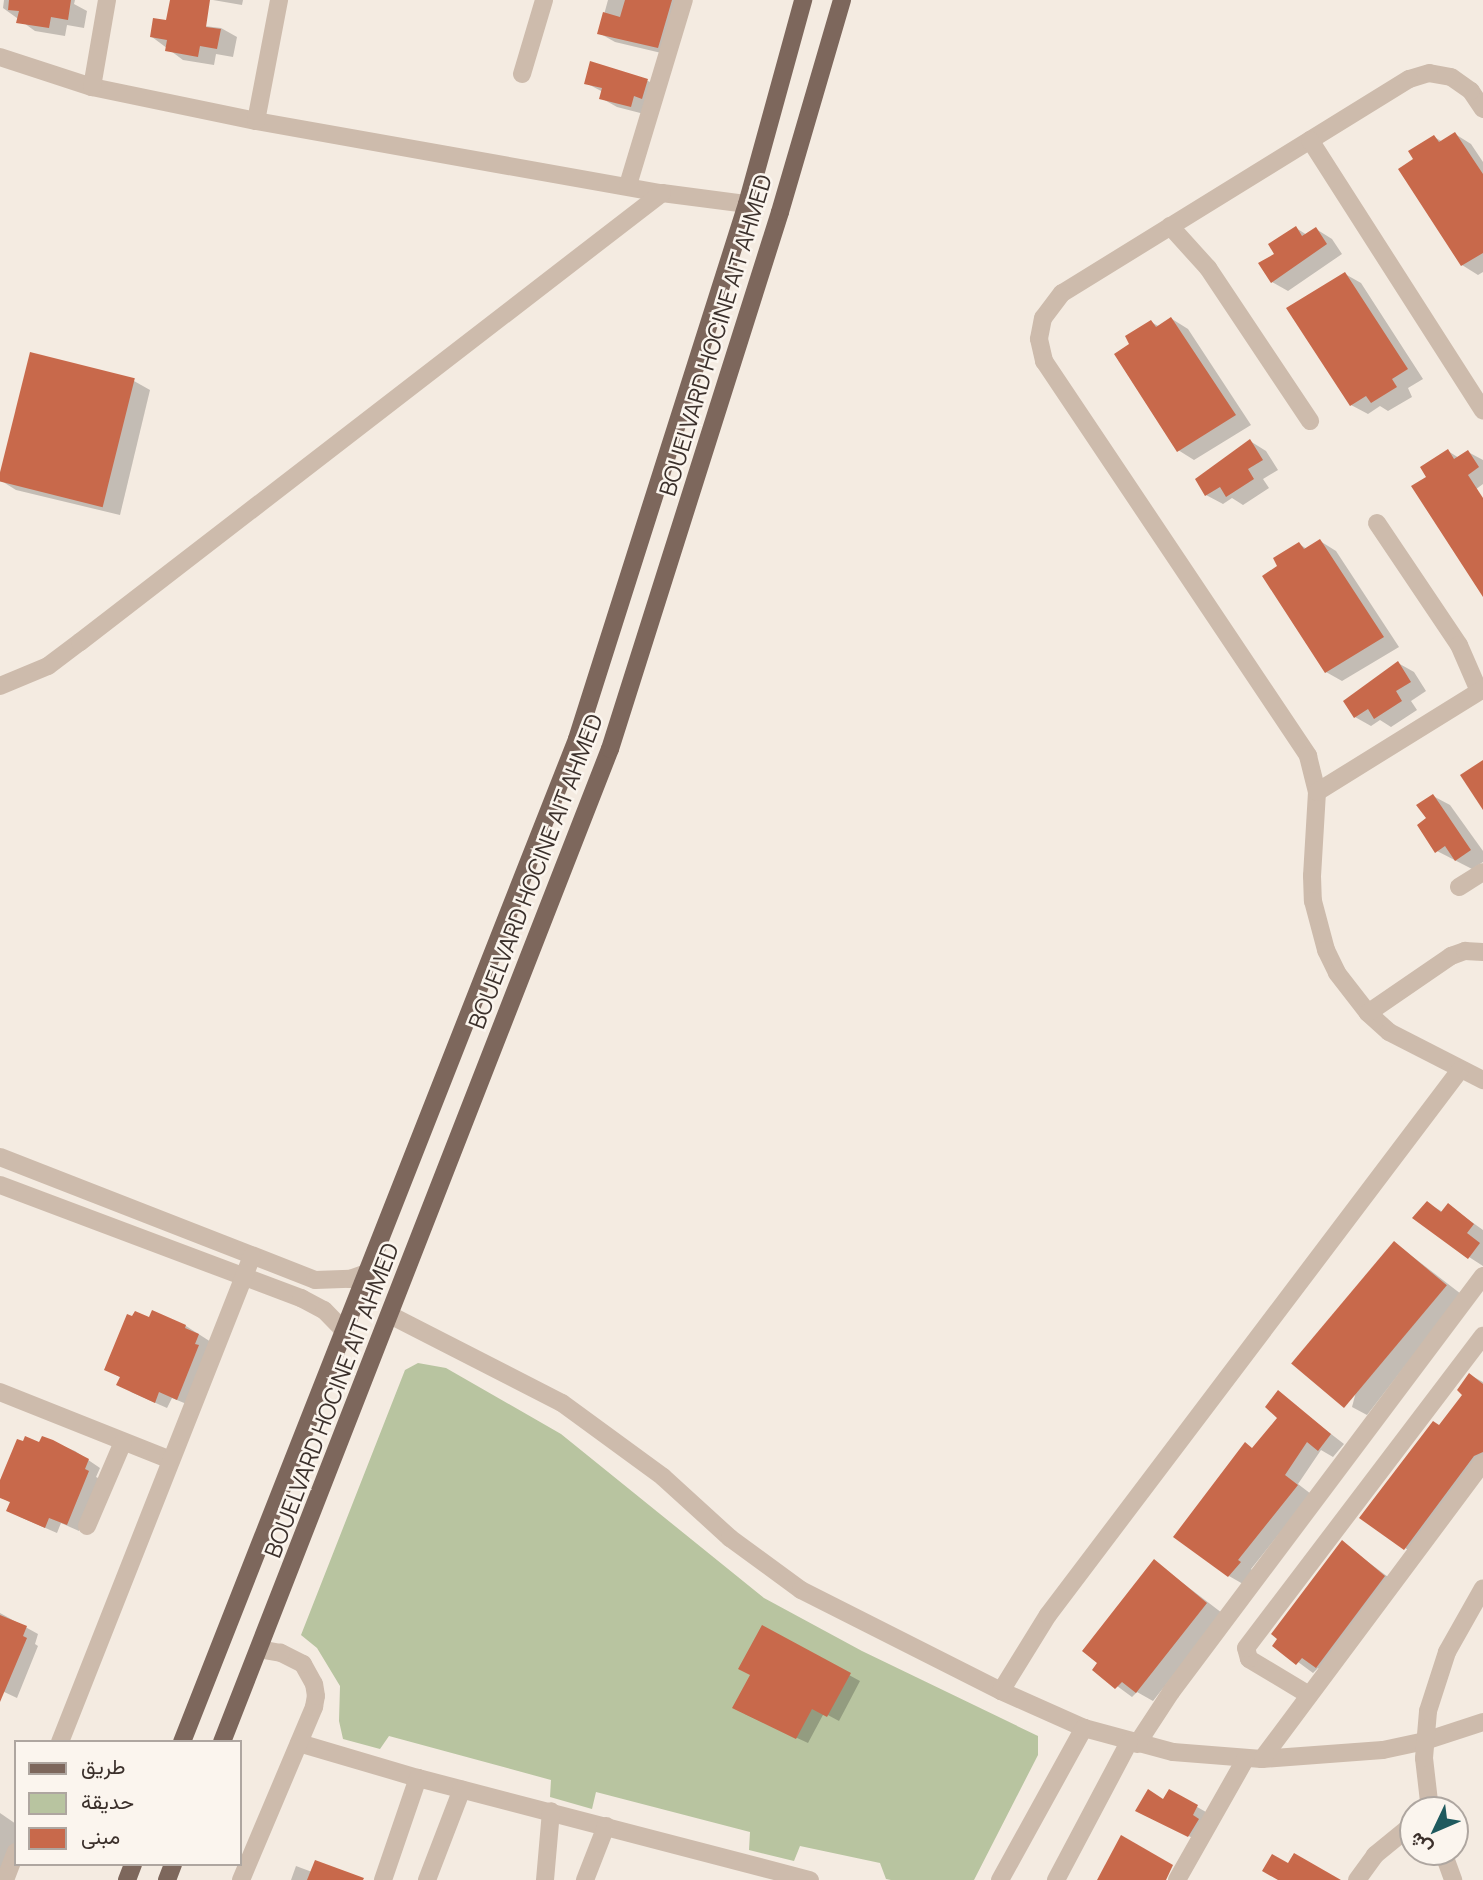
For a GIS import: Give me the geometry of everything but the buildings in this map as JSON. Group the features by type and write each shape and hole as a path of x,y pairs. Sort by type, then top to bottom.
{"main road":[{"path":"183,1740 577,739 747,204 803,0"},
{"name":"BOUELVARD HOCINE AIT AHMED","path":"223,1740 610,749 780,212 842,0"}],"street":[{"path":"92,87 107,0"},
{"path":"257,121 279,0"},
{"path":"522,74 544,0"},
{"path":"628,185 684,0"},
{"path":"0,57 92,87 257,121 662,193 747,204"},
{"path":"1483,108 1471,91 1451,77 1439,74 1419,75 1170,226 1054,300 1040,328 1040,350 1044,361 1299,742 1313,767 1317,792 1312,876 1318,926 1337,973 1368,1013 1389,1032 1483,1080"},
{"path":"1310,140 1483,410"},
{"path":"0,686 48,666 662,193"},
{"path":"1170,226 1208,268 1310,421"},
{"path":"1317,792 1481,690 1459,645 1377,523"},
{"path":"1459,887 1483,872"},
{"path":"1368,1013 1451,956 1465,951 1483,952"},
{"path":"1001,1691 1048,1615 1460,1070"},
{"path":"0,1157 315,1280 342,1280 369,1272"},
{"path":"0,1185 313,1303 345,1332"},
{"path":"61,1740 252,1256"},
{"path":"1056,1880 1133,1743 1483,1276"},
{"path":"390,1315 562,1403 652,1468 730,1538 801,1590 1001,1691 1084,1728 1133,1743 1185,1754 1254,1758 1337,1755 1425,1741 1483,1722"},
{"path":"1309,1695 1249,1659 1246,1648 1483,1335"},
{"path":"0,1392 171,1460"},
{"path":"87,1526 123,1441"},
{"path":"1177,1880 1254,1758 1309,1695 1483,1463"},
{"path":"1428,1796 1425,1741 1428,1711 1440,1671 1483,1588"},
{"path":"242,1880 316,1696 310,1673 292,1657 258,1649"},
{"path":"1000,1880 1084,1728"},
{"path":"299,1743 418,1778 810,1880"},
{"path":"383,1880 418,1778"},
{"path":"427,1880 462,1789"},
{"path":"545,1880 551,1811"},
{"path":"585,1880 606,1826"},
{"path":"1357,1880 1381,1849 1399,1835"},
{"path":"5,1880 14,1858"}],"green space":[{"path":"418,1363 446,1368 561,1434 764,1598 862,1651 1038,1736 1038,1755 974,1880 891,1880 886,1879 880,1863 800,1846 794,1861 749,1850 750,1832 596,1792 592,1809 550,1797 551,1780 389,1736 380,1749 343,1739 339,1721 340,1686 317,1648 301,1635 405,1370"}]}
